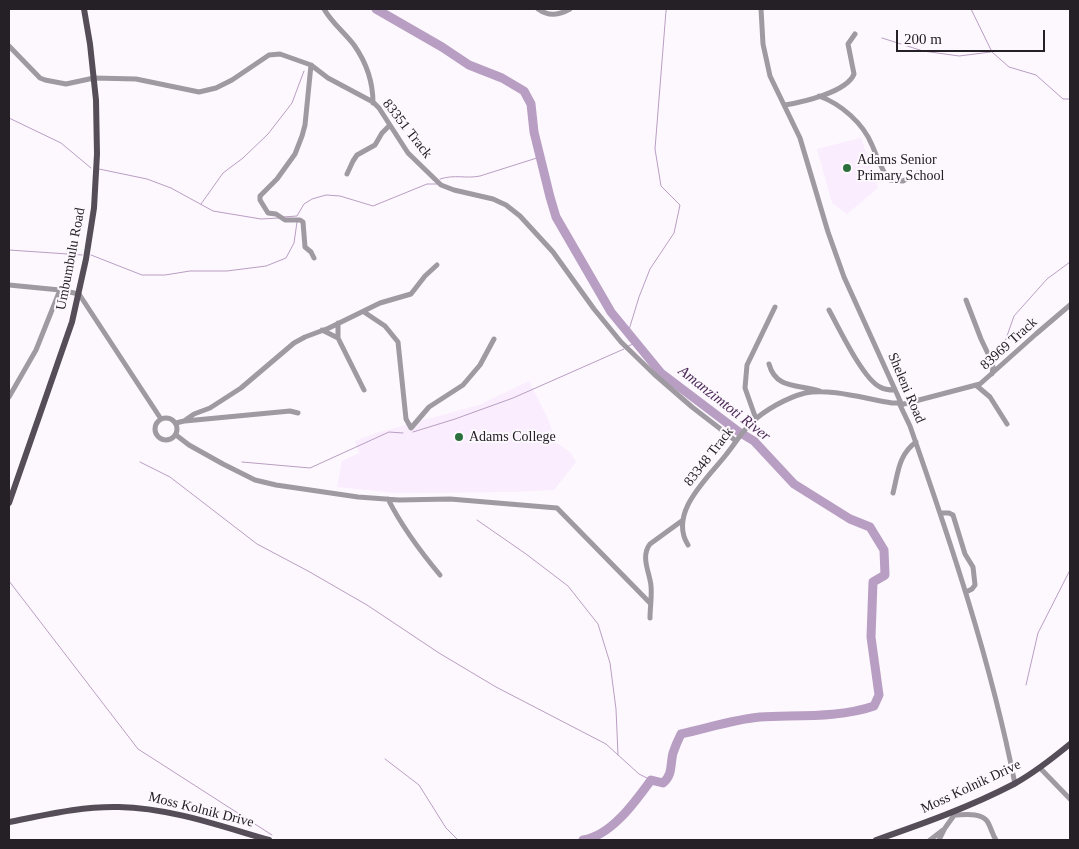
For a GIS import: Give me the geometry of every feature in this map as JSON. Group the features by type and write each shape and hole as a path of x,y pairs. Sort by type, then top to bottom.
{"main road":[{"name":"Umbumbulu Road","path":"9,503 67,337 78,294 94,208 97,154 96,100 84,9"},
{"name":"Moss Kolnik Drive","path":"876,840 960,808 1015,784 1040,768 1070,744"},
{"name":"Moss Kolnik Drive","path":"9,822 84,809 104,807 136,808 185,817 269,840"}],"street":[{"path":"324,9 353,44 366,67 371,82 373,104"},
{"path":"538,9 552,15 570,9"},
{"name":"Sheleni Road","path":"761,9 763,44 770,76 793,122 805,154 828,232 844,277 896,390 916,442 966,592 999,710 1015,784"},
{"path":"785,105 819,96 848,84 852,79 854,69 848,42 855,34"},
{"name":"83351 Track","path":"9,46 40,78 66,84 94,78 136,79 199,92 216,88 232,80 269,55 280,54 311,66 328,78 365,97 379,108 408,153 441,185 493,199 506,205 520,216 553,252 594,310 621,342 692,407 738,438"},
{"path":"311,66 305,125 302,136 295,154 277,179 261,194 260,198 266,212 276,214 285,220 303,222 305,247 314,258"},
{"path":"819,96 838,104 866,132 890,180 903,181 918,173"},
{"path":"347,174 357,156 375,145 382,133 390,126"},
{"path":"184,421 194,414 210,408 241,388 294,343 380,303 410,294 437,265"},
{"path":"9,284 78,294 161,419"},
{"path":"9,397 36,350 60,290"},
{"path":"966,300 991,360 993,367 992,375"},
{"name":"83969 Track","path":"901,404 977,386 992,375 1070,305"},
{"path":"756,419 746,388 747,365 775,307"},
{"path":"829,310 872,382 880,388 896,390"},
{"path":"364,312 385,326 398,342 406,419 411,428 429,407 463,385 480,365 494,339"},
{"path":"338,323 338,338 364,390"},
{"path":"322,330 338,338"},
{"path":"769,364 773,375 785,382 823,392"},
{"path":"977,386 990,397 1007,424"},
{"name":"83348 Track","path":"683,520 691,499 746,428 756,419 794,396 823,392 901,404"},
{"path":"176,422 178,429 176,435 168,440 159,438 155,433 155,426 161,419 167,418 176,422 290,411 298,413"},
{"path":"176,435 204,454 255,480 276,485 340,495 388,499 450,499 557,508 564,513 602,556 650,603"},
{"path":"893,493 899,463 908,448 916,442"},
{"path":"388,499 408,534 440,575"},
{"path":"940,514 949,513 953,515 965,554 973,567 975,585 966,592"},
{"path":"683,520 682,534 688,545"},
{"path":"650,618 651,589 646,566 647,549 650,544 683,520"},
{"path":"1040,768 1070,799"},
{"path":"940,840 945,828 960,808"},
{"path":"954,815 976,815 982,817 996,840"},
{"path":"930,840 945,828"}],"shaded area":[{"name":"Adams Senior Primary School","path":"861,138 878,188 847,214 832,203 817,149"},
{"name":"Adams College","path":"529,381 549,421 555,442 570,452 576,462 554,490 395,493 337,487 342,461 359,453 355,441 376,433 479,405"}],"waterway":[{"name":"Amanzimtoti River","path":"376,9 469,65 502,78 524,91 531,104 534,132 556,217 611,312 661,373 739,432 754,441 794,484 850,519 870,527 884,550 885,575 873,582 871,637 879,695 874,706 832,714 750,718 681,734 673,753 670,773 666,780 663,783 651,780 630,808 613,825 603,832 583,840"},
{"path":"628,333 650,269 674,233 680,205 661,186 655,149 667,9"},
{"path":"971,9 992,52 1009,67 1036,75 1063,99 1070,99"},
{"path":"882,38 923,51 959,56 991,52"},
{"path":"201,204 223,173 243,158 268,134 292,103 304,71"},
{"path":"9,118 61,143 91,168"},
{"path":"440,179 480,176 540,157"},
{"path":"99,169 147,179 171,188 213,211 261,219 279,218"},
{"path":"283,217 297,216 304,204 312,199 326,195 340,196 373,206 427,184 437,184"},
{"path":"91,255 142,275 165,275 190,271 227,271 266,266 286,258 294,243 297,222"},
{"path":"9,250 82,255"},
{"path":"1000,356 1014,316 1047,279 1070,262"},
{"path":"628,346 636,343"},
{"path":"413,432 513,398 624,349"},
{"path":"242,462 310,468 389,432 403,433"},
{"path":"140,462 170,477 257,544 367,605 439,653 496,687 606,744 639,774 651,780"},
{"path":"477,520 568,586 598,624 610,663 616,709 618,755"},
{"path":"1026,685 1038,633 1070,570"},
{"path":"9,581 138,749 272,835"},
{"path":"385,759 419,785 446,828 458,840"}],"place":[{"name":"Adams Senior Primary School","path":"847,168"},
{"name":"Adams College","path":"459,437"}]}
